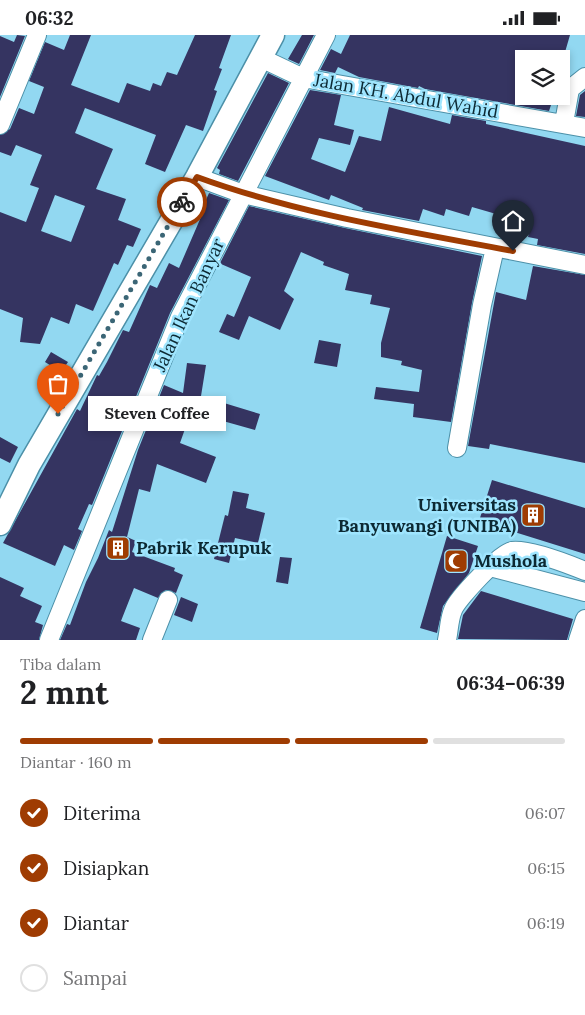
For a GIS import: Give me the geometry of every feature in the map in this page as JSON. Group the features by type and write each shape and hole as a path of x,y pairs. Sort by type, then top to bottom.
{"main road":[{"path":"0,524 29,465 197,177 273,35"},
{"path":"0,501 29,465"}],"street":[{"path":"0,125 37,35"},
{"name":"Jalan Ikan Banyar","path":"49,640 180,317 326,35"},
{"name":"Jalan KH. Abdul Wahid","path":"261,58 303,78 585,128"},
{"path":"564,123 570,89 585,77"},
{"path":"197,177 243,194 347,218 585,265"},
{"path":"457,448 482,305 495,247"},
{"path":"447,640 453,610 490,567 510,551 521,551 585,571"},
{"path":"490,567 585,592"},
{"path":"152,640 168,600"},
{"path":"578,640 585,619"}],"building":[{"path":"17,35 25,36 0,97 0,36 14,42"},
{"path":"70,35 91,35 71,85 119,103 127,83 150,91 153,83 161,86 167,72 177,75 195,35 231,35 219,68 222,69 214,90 217,91 203,131 186,125 165,172 145,164 156,135 85,108 75,133 113,149 96,189 126,199 118,220 141,229 133,247 127,245 118,265 114,263 93,311 76,304 69,324 51,317 40,344 20,342 23,318 0,309 0,212 26,222 39,188 30,185 42,155 16,145 11,156 0,152 0,135 10,129 19,108 34,114 44,87 29,81 45,42 64,50","holes":["55,195 85,206 71,242 41,231"]},
{"path":"302,35 314,35 299,64 288,59"},
{"path":"350,35 570,35 566,50 515,50 515,105 425,89 419,86 418,88 359,77 338,67 335,73 320,70 331,49 341,54"},
{"path":"268,73 289,83 238,181 219,174 220,170 217,168"},
{"path":"310,90 341,95 334,125 354,130 350,145 319,138 311,159 345,172 359,136 381,141 389,107 450,124 452,115 486,121 486,124 585,146 585,254 537,245 538,239 528,237 531,224 472,207 469,216 446,209 444,216 423,209 419,221 362,210 363,208 331,195 329,200 265,176"},
{"path":"585,91 585,117 576,116 580,95"},
{"path":"515,105 551,105 549,111"},
{"path":"209,193 229,200 170,313 92,505 89,504 78,529 82,531 74,550 64,545 55,566 3,543 77,409 80,411 97,375 99,376 123,330 129,332 150,285 157,288 169,263 179,268"},
{"path":"249,206 482,256 451,422 413,417 414,404 374,399 376,387 419,392 422,370 401,365 402,361 381,357 381,343 390,308 370,304 372,295 345,290 349,274 323,265 324,262 301,252 284,291 294,299 280,330 249,316 239,340 219,332 227,314 234,317 251,277 221,264 220,268 218,267"},
{"path":"533,266 585,275 585,463 490,444 489,449 468,446 496,292 526,300"},
{"path":"319,340 341,344 337,367 314,363"},
{"path":"51,352 68,362 61,372 45,362"},
{"path":"187,363 206,365 201,396 260,414 255,430 191,412 180,443 216,457 206,483 157,464 150,492 139,489 127,537 136,541 132,552 175,568 174,571 183,575 176,593 166,590 158,598 134,588 121,621 140,628 136,640 60,640 67,624 70,625 86,582 109,530 112,532 138,450 164,385 183,393"},
{"path":"0,437 18,447 10,463 0,458"},
{"name":"Universitas Banyuwangi (UNIBA)","path":"492,480 585,508 585,554 479,521"},
{"path":"233,491 249,494 246,508 265,513 258,543 235,538 229,563 214,559 225,515 228,516"},
{"path":"447,536 478,546 469,573 443,606 437,633 420,628"},
{"path":"280,557 292,558 288,584 276,582"},
{"path":"0,577 24,588 20,596 42,606 35,622 43,625 39,640 0,640"},
{"name":"Universitas Banyuwangi (UNIBA)","path":"481,591 573,619 567,640 458,639 463,615"},
{"path":"181,597 198,604 192,622 174,615"}],"way so far":[{"path":"58,414 182,202"}],"place":[{"name":"Steven Coffee","path":"58,414"},
{"name":"Universitas Banyuwangi (UNIBA)","path":"533,515"},
{"name":"Pabrik Kerupuk","path":"118,548"},
{"name":"Mushola","path":"456,561"}],"route":[{"path":"182,202 197,177 243,194 260,198 347,218 513,251"}]}
